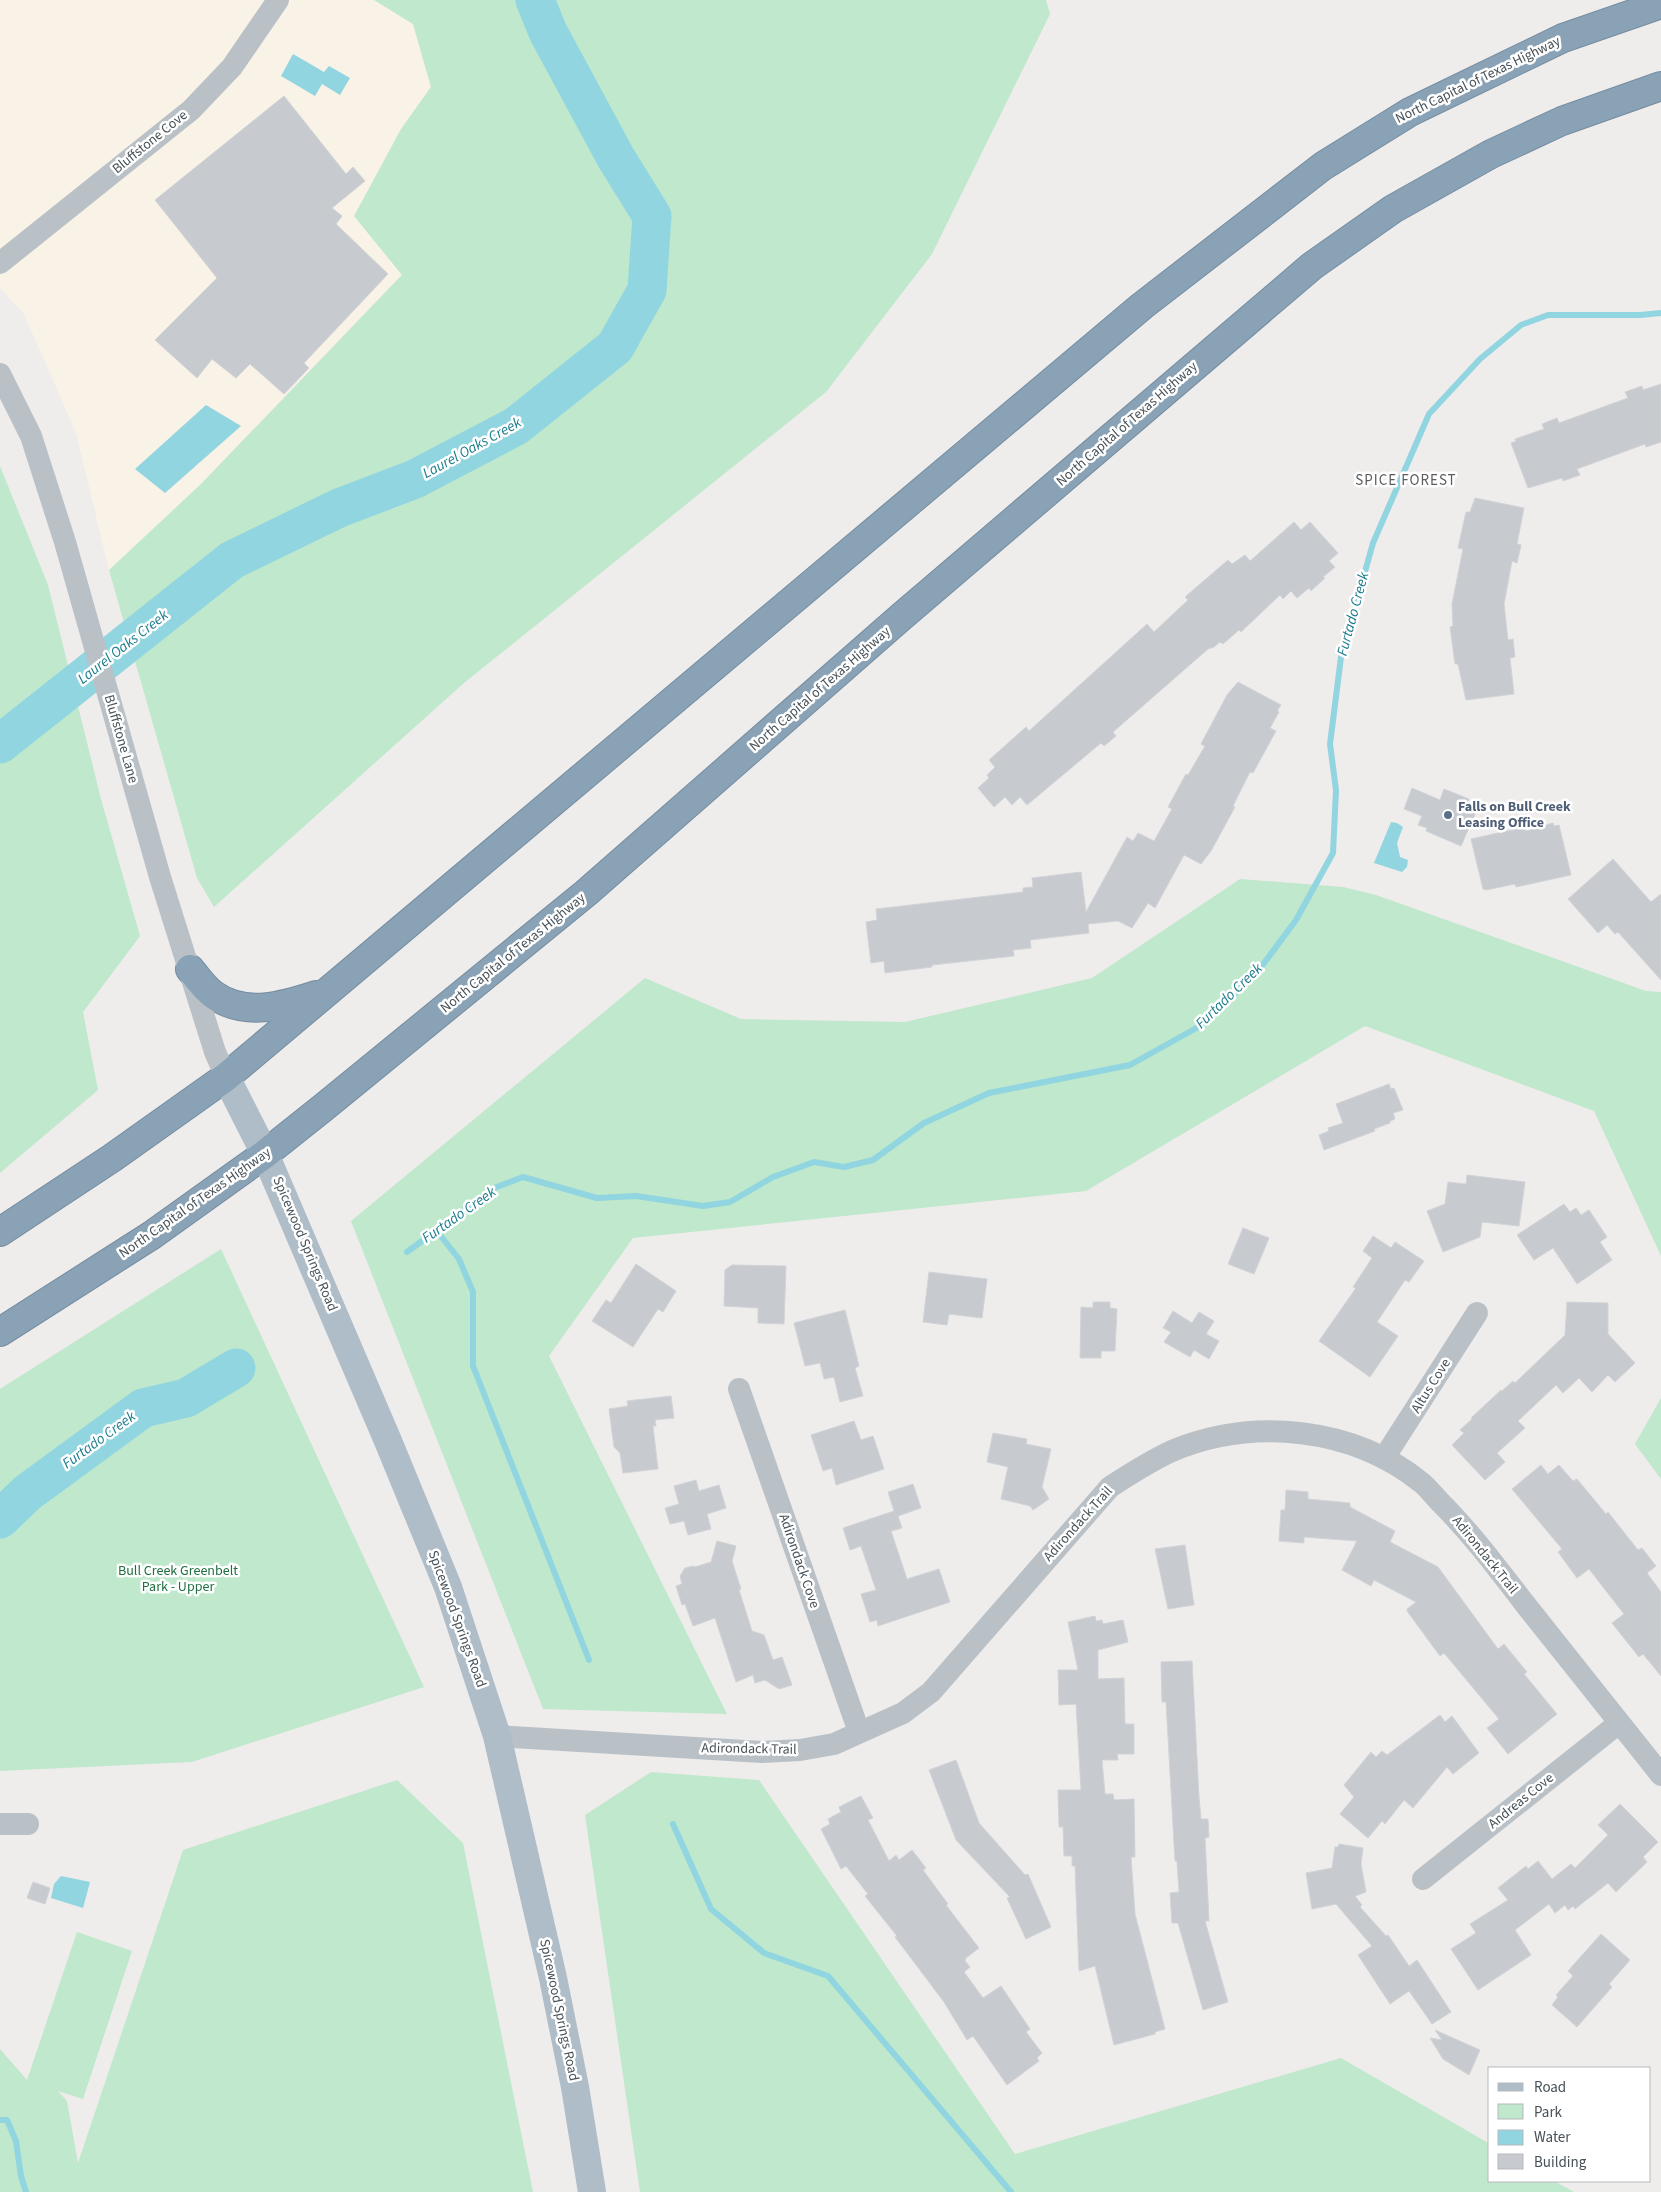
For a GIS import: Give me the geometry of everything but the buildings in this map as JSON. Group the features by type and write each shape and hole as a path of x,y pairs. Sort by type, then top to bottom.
{"highway":[{"name":"North Capital of Texas Highway","path":"0,1232 112,1158 226,1077 1142,306 1323,166 1410,112 1548,45 1661,4"},
{"name":"North Capital of Texas Highway","path":"0,1332 152,1235 266,1154 586,893 909,611 1312,266 1393,209 1491,154 1562,121 1661,86"},
{"path":"190,969 212,995 231,1004 255,1009 290,1004 327,992"}],"main road":[{"name":"Spicewood Springs Road","path":"226,1077 266,1154 324,1287 448,1587 498,1736 553,1978 575,2087 592,2192"}],"street":[{"name":"Bluffstone Cove","path":"0,263 191,110 232,67 278,0"},
{"name":"Bluffstone Lane","path":"0,374 31,436 65,542 160,876 215,1052 226,1077"},
{"name":"Altus Cove","path":"1384,1458 1477,1313"},
{"name":"Adirondack Cove","path":"739,1390 860,1732"},
{"name":"Adirondack Trail","path":"498,1736 762,1752 800,1750 834,1744 903,1713 930,1692 1110,1487 1143,1466 1172,1451 1211,1439 1246,1432 1297,1433 1347,1442 1384,1458 1422,1484 1450,1512 1661,1775"},
{"name":"Andreas Cove","path":"1423,1879 1619,1723"},
{"path":"0,1824 28,1824"}],"shaded area":[{"path":"0,0 374,0 413,24 431,87 401,129 402,274 201,484 109,570 76,433 24,314 0,288"}],"green space":[{"path":"374,0 1046,0 1050,14 932,254 826,392 464,683 214,907 197,878 109,570 201,484 402,275 354,216 401,129 431,87 413,24"},
{"path":"0,466 48,585 101,799 140,936 83,1012 98,1090 0,1173"},
{"path":"1240,879 1343,887 1376,895 1646,991 1661,992 1661,1256 1594,1111 1365,1026 1086,1191 633,1238 549,1356 727,1714 543,1709 351,1221 645,978 741,1019 905,1022 1092,978"},
{"name":"Bull Creek Greenbelt Park - Upper","path":"221,1249 424,1687 192,1762 0,1771 0,1389"},
{"path":"1661,1398 1661,1479 1635,1444"},
{"path":"651,1772 759,1780 1015,2154 1341,2058 1488,2143 1488,2182 1556,2182 1574,2192 640,2192 585,1815"},
{"path":"397,1780 463,1843 533,2192 0,2192 0,2049 27,2080 77,1932 132,1951 83,2099 58,2091 67,2101 78,2163 183,1850"}],"water":[{"path":"293,54 324,72 329,66 350,78 340,95 322,84 315,96 281,76"},
{"path":"206,405 241,426 165,493 135,469"},
{"path":"1391,822 1403,827 1397,843 1400,857 1408,860 1407,867 1402,872 1374,863"},
{"path":"61,1876 90,1882 83,1908 51,1898 54,1884"}],"waterway":[{"name":"Laurel Oaks Creek","path":"0,744 232,560 339,508 415,479 516,426 615,347 647,290 652,216 616,158 548,32 535,0"},
{"name":"Furtado Creek","path":"407,1252 494,1188 523,1177 597,1198 636,1196 703,1206 730,1202 773,1177 814,1162 844,1167 873,1160 924,1123 989,1093 1130,1065 1200,1026 1256,974 1296,920 1333,853 1336,790 1330,744 1341,657 1373,543 1429,414 1480,359 1521,325 1548,315 1640,315 1661,313"},
{"path":"436,1230 459,1259 473,1292 473,1366 589,1660"},
{"name":"Furtado Creek","path":"0,1519 27,1493 143,1408 186,1398 236,1368"},
{"path":"673,1824 711,1909 764,1953 828,1976 1011,2192"},
{"path":"0,2120 7,2120 16,2141 21,2176 26,2192"}],"place":[{"name":"Falls on Bull Creek Leasing Office","path":"1448,815"}],"district":[{"name":"SPICE FOREST","path":"1406,480"}]}
